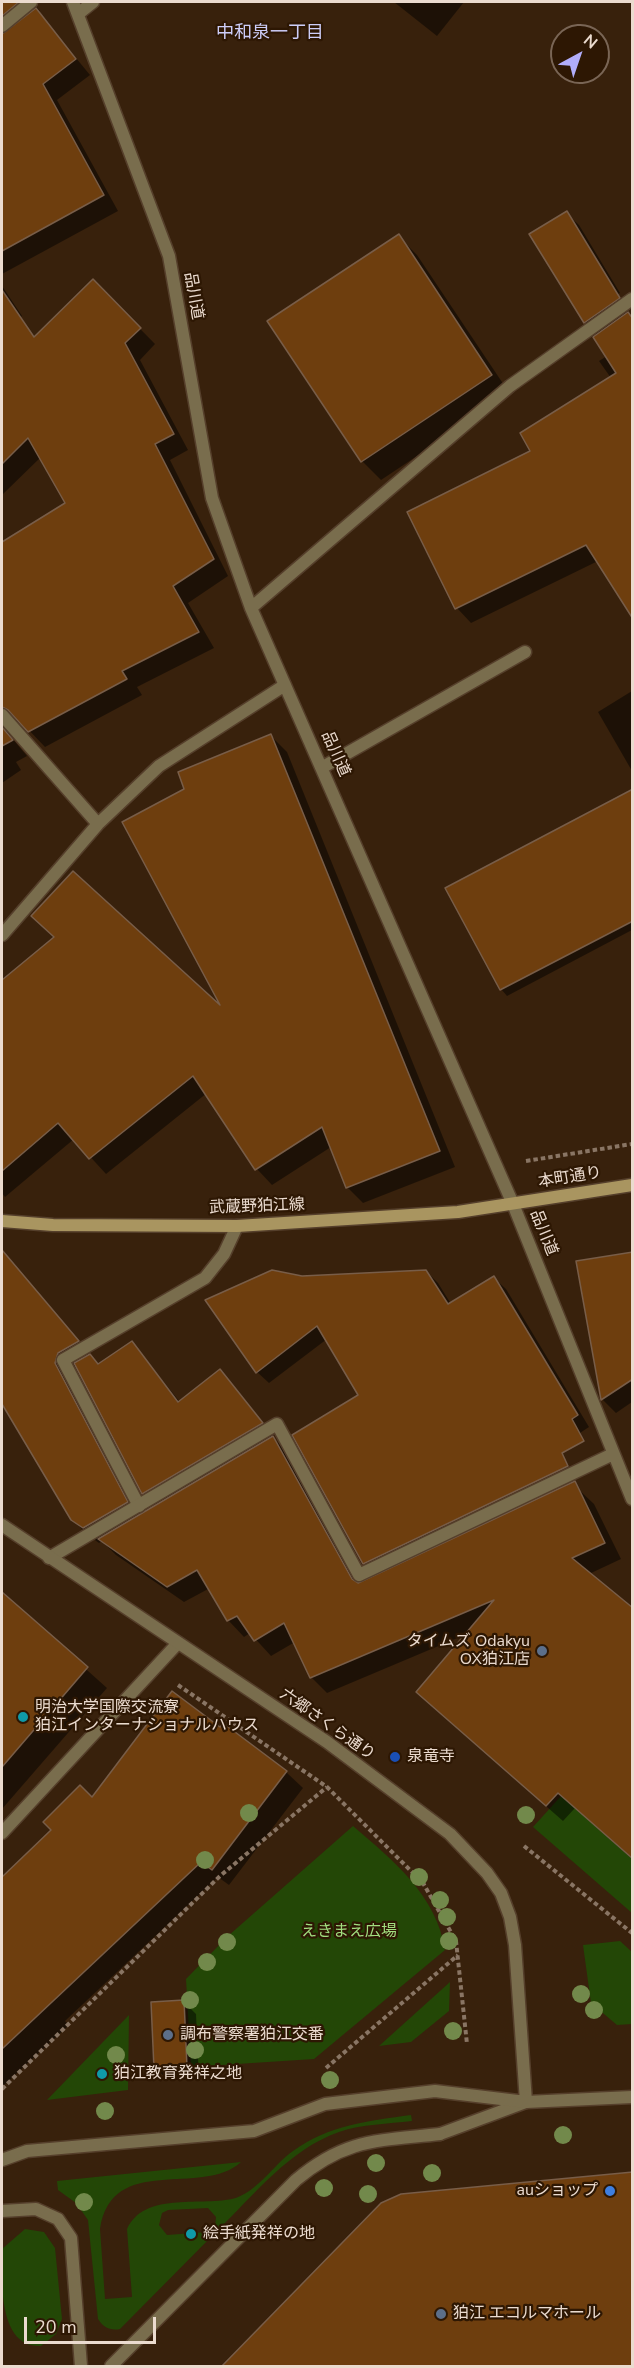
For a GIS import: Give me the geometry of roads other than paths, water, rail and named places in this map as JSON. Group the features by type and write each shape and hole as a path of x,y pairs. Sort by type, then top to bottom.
{"main road":[{"name":"本町通り","path":"513,1204 633,1185"},
{"name":"武蔵野狛江線","path":"2,1221 53,1225 237,1226 446,1213 513,1204"}],"street":[{"path":"2,26 31,2"},
{"path":"75,8 93,2"},
{"name":"品川道","path":"75,8 169,255 212,498 251,608 513,1204 633,1499"},
{"path":"251,608 510,386 633,299"},
{"path":"323,768 525,652"},
{"path":"2,935 98,824 159,766 285,685"},
{"path":"2,715 98,824"},
{"path":"139,1506 63,1360 205,1278 224,1254 237,1226"},
{"path":"49,1558 277,1424 359,1575 613,1454"},
{"name":"六郷さくら通り","path":"2,1526 327,1742 450,1834 487,1873 501,1893 508,1911 515,1945 526,2102"},
{"path":"2,1833 178,1644"},
{"path":"2,2160 27,2151 254,2131 325,2104 435,2091 526,2102 633,2097"},
{"path":"111,2367 296,2180 314,2165 341,2149 364,2142 440,2134 526,2102"},
{"path":"2,2211 36,2209 58,2219 71,2238 81,2367"}],"place":[{"name":"タイムズ Odakyu OX狛江店","path":"542,1651"},
{"name":"明治大学国際交流寮 狛江インターナショナルハウス","path":"23,1717"},
{"name":"泉竜寺","path":"395,1757"},
{"name":"調布警察署狛江交番","path":"168,2035"},
{"name":"狛江教育発祥之地","path":"102,2074"},
{"name":"auショップ","path":"610,2191"},
{"name":"絵手紙発祥の地","path":"191,2234"},
{"name":"狛江 エコルマホール","path":"441,2314"}],"district":[{"name":"中和泉一丁目","path":"270,34"}],"park label":[{"name":"えきまえ広場","path":"349,1932"}]}
